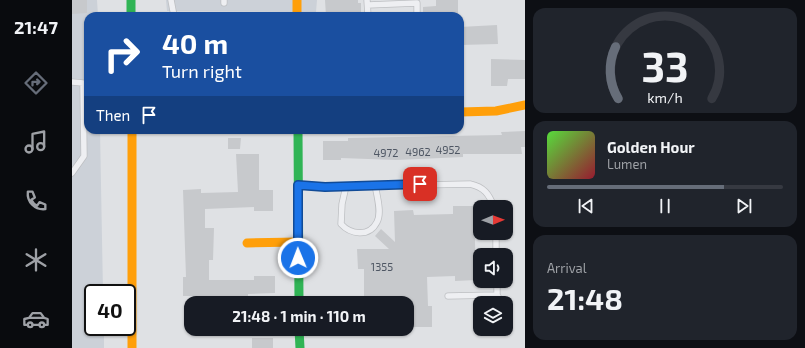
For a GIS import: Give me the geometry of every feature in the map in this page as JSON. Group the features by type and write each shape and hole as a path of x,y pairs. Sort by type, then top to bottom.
{"street":[{"path":"125,0 131,8"},
{"path":"297,0 297,12"},
{"path":"464,112 496,111 525,105"},
{"path":"132,134 132,348"},
{"path":"298,134 299,296"},
{"path":"247,243 298,242"},
{"path":"299,336 300,348"}],"lane":[{"path":"171,0 173,12"},
{"path":"368,12 367,2 417,3 417,12"},
{"path":"72,82 83,83 84,156 72,173"},
{"path":"298,185 375,186 470,184 485,190 492,200"},
{"path":"346,186 342,204 341,224 352,233 361,233 370,230 377,222 378,211 375,186"},
{"path":"448,296 497,295 497,288"}],"shaded area":[{"path":"72,0 97,0 98,12 84,12 84,134 100,134 103,284 84,284 84,336 104,336 104,348 72,348"},
{"path":"166,0 317,0 316,12 167,11"}],"building":[{"path":"72,0 87,0 87,12 72,14"},
{"path":"325,0 358,0 358,3 361,3 361,12 326,12"},
{"path":"436,0 458,0 458,12 423,12 423,7 436,6"},
{"path":"497,25 498,44 464,45 464,27"},
{"path":"491,59 525,60 525,79 508,79 507,86 491,86"},
{"path":"525,131 525,147 521,147 522,154 463,154 463,157 396,160 341,158 341,160 323,160 323,141 348,141 348,138 502,135 501,132"},
{"path":"228,138 241,138 240,149 228,149"},
{"path":"236,154 259,154 259,190 273,190 273,211 254,211 254,207 205,209 205,228 214,228 213,260 209,260 209,280 254,280 254,276 275,276 275,293 248,294 248,296 183,296 183,277 186,277 183,190 201,189 201,193 238,192"},
{"path":"453,206 473,206 473,240 475,240 475,248 473,248 473,280 455,281 455,276 427,277 428,306 432,306 432,327 414,327 414,296 364,296 364,269 358,269 357,249 389,249 375,236 381,229 395,242 394,211 413,210 414,215 453,214"},
{"path":"252,338 273,338 273,348 252,348"}],"traffic: fast":[{"path":"131,0 131,12"},
{"path":"298,134 299,296"},
{"path":"299,336 300,348"}],"traffic: slow":[{"path":"297,0 297,12"},
{"path":"464,112 496,111 525,105"},
{"path":"132,134 132,348"},
{"path":"247,243 298,242"}],"route":[{"path":"298,258 298,185 325,187 420,184"}]}
